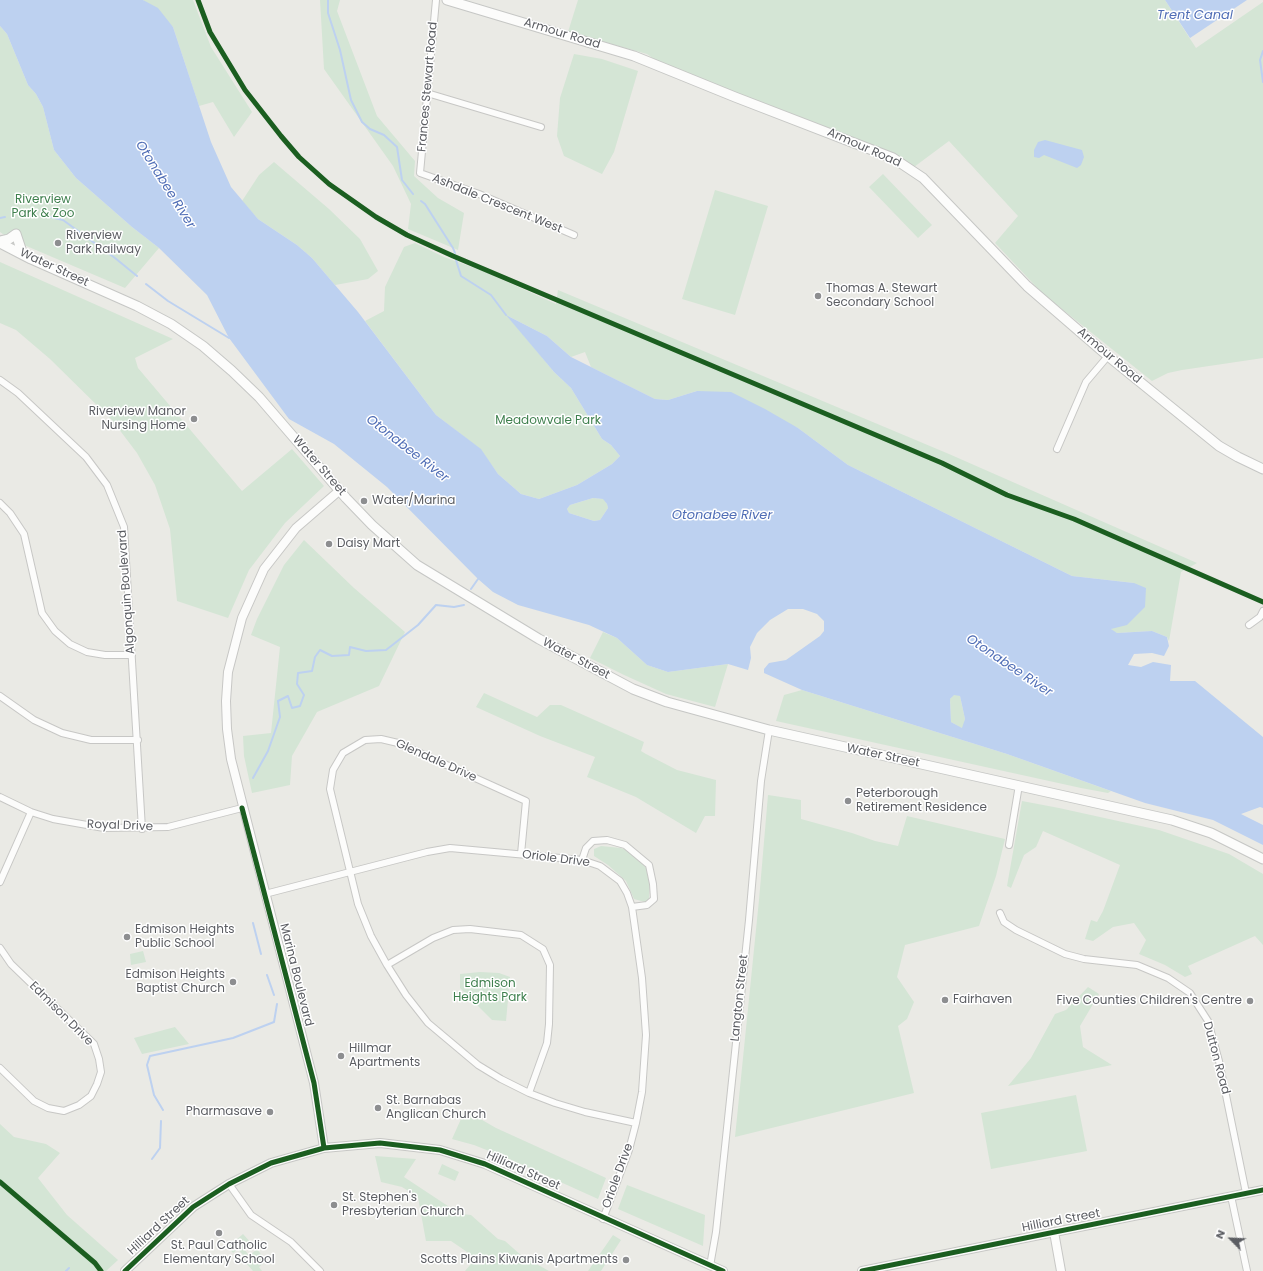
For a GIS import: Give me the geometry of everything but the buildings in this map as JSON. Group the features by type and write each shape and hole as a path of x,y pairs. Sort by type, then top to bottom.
{"main road":[{"name":"Armour Road","path":"447,0 634,56 735,98 893,158 923,178 1027,286 1108,356 1219,446 1238,458 1263,469"},
{"path":"0,242 9,239 16,234 23,254"},
{"name":"Water Street","path":"0,242 137,306 171,324 203,346 232,370 259,397 372,525 417,565 539,639 633,689 667,702 769,730 1172,820 1211,832 1263,859"}],"street":[{"name":"Frances Stewart Road","path":"420,173 436,0"},
{"path":"427,93 541,127"},
{"name":"Ashdale Crescent West","path":"420,173 479,194 574,235"},
{"path":"1057,449 1086,382 1108,356"},
{"name":"Algonquin Boulevard","path":"0,380 18,393 86,457 107,485 124,528 138,740 142,829"},
{"name":"Marina Boulevard","path":"324,1148 314,1083 242,808 231,759 227,729 226,700 228,672 242,618 264,569 296,528 340,490"},
{"path":"0,503 10,513 24,534 42,613 55,631 70,644 87,652 105,655 132,655"},
{"path":"1249,625 1260,617 1263,611"},
{"path":"0,696 34,720 62,733 91,740 138,740"},
{"name":"Langton Street","path":"710,1266 716,1232 749,920 761,781 769,730"},
{"name":"Glendale Drive","path":"349,872 330,789 333,770 343,753 365,740 381,739 398,743 526,801 520,854"},
{"path":"1009,845 1019,785"},
{"name":"Royal Drive","path":"0,797 31,812 75,824 104,828 142,829 168,827 242,808"},
{"path":"0,882 31,812"},
{"path":"582,860 586,848 593,841 607,840 625,845 649,864 654,898 647,905 632,907"},
{"name":"Oriole Drive","path":"265,894 427,852 450,848 582,860 600,866 620,881 627,893 632,907 642,978 646,1035 642,1092 636,1123 629,1150 603,1218"},
{"path":"349,872 366,923 387,965 406,995 435,1029 478,1065 501,1079 530,1093 554,1103 585,1112 636,1123"},
{"name":"Dutton Road","path":"1000,913 1004,922 1016,930 1065,954 1084,959 1137,965 1168,978 1190,993 1208,1021 1212,1035 1246,1193"},
{"path":"387,965 433,938 452,930 470,929 520,935 543,949 550,965 549,1024 547,1043 530,1093"},
{"name":"Edmison Drive","path":"0,948 10,964 94,1044 99,1059 101,1072 91,1096 79,1105 64,1111 48,1108 34,1101 0,1068"},
{"name":"Hilliard Street","path":"125,1271 193,1207 229,1184 271,1163 324,1148 380,1143 440,1150 485,1164 723,1271"},
{"path":"229,1184 251,1215 291,1242 320,1271"},
{"name":"Hilliard Street","path":"862,1271 1263,1190"},
{"path":"1231,1196 1247,1271"},
{"path":"1054,1232 1061,1271"}],"green space":[{"path":"143,0 193,0 211,47 252,112 234,137 213,102 199,106 173,27"},
{"path":"320,0 340,0 337,11 377,116 415,161 414,176 438,198 464,213 458,250 408,229 411,204 393,166 324,69"},
{"path":"578,0 1165,0 1196,48 1263,2 1263,358 1182,370 1168,373 1152,381 1043,294 995,243 1018,216 949,141 914,167 661,64 647,54 568,32"},
{"name":"Riverview Park & Zoo","path":"0,26 7,34 28,85 36,94 43,107 54,150 76,178 132,227 159,248 125,288 10,239 0,232"},
{"path":"574,54 602,59 638,71 614,152 602,174 564,156 557,136 560,98"},
{"path":"274,162 329,209 360,239 378,271 368,279 335,285 312,258 297,245 258,219 242,201 259,175"},
{"path":"883,174 932,225 918,238 869,187"},
{"path":"715,190 768,206 735,315 682,299"},
{"name":"Meadowvale Park","path":"415,243 444,257 483,271 556,304 558,290 949,454 1197,563 1181,572 1169,641 1167,637 1152,631 1117,633 1113,632 1111,629 1134,583 1072,576 848,465 798,428 697,391 668,400 655,399 591,367 585,352 571,357 547,336 508,316 554,372 571,388 602,439 611,445 620,456 612,464 577,485 539,499 521,494 498,474 480,449 436,415 365,321 384,311 385,287 404,247"},
{"path":"0,262 173,339 135,358 138,368 242,491 292,449 324,486 285,523 249,570 228,618 177,601 170,529 155,485 137,453 112,420 50,359 16,330 0,323"},
{"path":"593,498 604,499 607,504 608,508 600,520 594,521 569,513 567,509 570,505"},
{"path":"304,540 354,588 405,632 379,686 317,712 292,756 290,785 252,793 244,756 243,736 271,733 280,647 251,635 257,619 284,565"},
{"path":"603,632 617,638 647,665 668,672 728,664 715,707 666,694 590,658"},
{"path":"802,690 1007,754 1111,791 1108,793 1081,788 776,721 784,695"},
{"path":"484,693 537,717 550,705 561,705 644,742 641,751 677,770 716,780 715,816 705,816 696,833 636,797 587,777 595,757 540,736 476,707"},
{"path":"954,694 960,696 965,719 963,729 951,722 950,699"},
{"path":"768,795 801,800 801,819 875,841 898,846 907,816 1005,839 996,876 979,926 905,945 897,977 914,1002 907,1019 898,1026 914,1093 735,1137 759,900"},
{"path":"1022,801 1159,830 1229,854 1263,874 1263,945 1255,936 1188,966 1192,974 1185,977 1165,965 1139,954 1146,940 1134,923 1113,927 1093,941 1085,939 1091,920 1097,922 1103,911 1120,865 1043,831 1036,847 1024,855 1011,888 1007,886"},
{"path":"601,846 621,848 631,852 640,859 646,867 650,878 649,899 645,902 634,899 626,881 608,865 594,856 594,849"},
{"path":"143,951 146,962 131,965 130,954"},
{"name":"Edmison Heights Park","path":"480,972 499,973 510,977 506,1021 492,1020 460,988 460,974"},
{"path":"1088,987 1099,994 1080,1026 1083,1047 1112,1065 1008,1086 1031,1058 1055,1014 1066,1010"},
{"path":"175,1027 189,1044 142,1054 134,1038"},
{"path":"1076,1095 1087,1151 991,1169 981,1113"},
{"path":"465,1110 496,1128 606,1178 598,1199 514,1161 474,1145 452,1139"},
{"path":"0,1124 14,1137 46,1144 60,1153 38,1178 67,1215 118,1260 106,1271 0,1271"},
{"path":"375,1156 416,1159 404,1177 460,1214 471,1215 498,1239 505,1241 522,1256 549,1271 465,1271 476,1258 451,1241 426,1241 418,1197 402,1187 381,1182"},
{"path":"442,1164 459,1172 455,1181 438,1174"},
{"path":"627,1185 705,1215 703,1246 618,1209"},
{"path":"243,1234 252,1244 245,1250 249,1256 257,1249 266,1261 259,1267 262,1271 253,1271 240,1256 243,1255 238,1249 233,1253 228,1247"},
{"path":"613,1235 621,1240 601,1271 588,1271"}],"water":[{"name":"Otonabee River","path":"0,0 143,0 158,8 173,27 211,142 231,187 258,219 297,245 312,258 358,312 436,415 481,449 498,474 521,494 539,499 577,485 612,464 620,456 611,445 602,439 571,388 554,372 506,315 547,336 571,357 655,399 668,400 697,391 731,392 798,428 848,465 1072,576 1134,583 1146,588 1145,607 1127,625 1111,629 1117,633 1152,631 1167,637 1169,646 1164,656 1152,653 1134,654 1128,665 1141,667 1153,662 1171,665 1170,681 1195,681 1263,737 1263,808 1260,807 1241,814 1263,825 1263,845 1213,820 1145,803 1007,754 802,690 764,673 764,669 769,663 786,660 820,636 824,631 824,621 817,614 803,609 788,609 770,620 757,633 750,647 751,658 748,670 728,664 668,672 647,665 617,638 589,625 518,605 493,592 478,579 387,487 334,444 289,419 229,338 207,295 159,248 132,227 76,178 54,150 43,107 36,94 28,85 7,34 0,26","holes":["593,498 603,499 607,504 608,508 600,520 594,521 569,513 567,509 570,505","954,695 960,696 965,719 962,728 951,722 950,699"]},
{"name":"Trent Canal","path":"1165,0 1247,0 1190,38"},
{"path":"1045,140 1082,150 1084,157 1081,165 1077,168 1044,155 1039,158 1034,157 1034,150 1038,142"}],"waterway":[{"path":"328,0 328,13 340,50 351,100 362,122 370,129 384,135 397,147 402,180 413,194"},
{"path":"1263,51 1260,60 1263,82"},
{"path":"421,201 425,204 455,253"},
{"path":"42,215 63,220 137,276"},
{"path":"0,218 5,217"},
{"path":"456,260 461,276 491,295 506,315"},
{"path":"146,284 168,301 229,338"},
{"path":"471,589 478,579"},
{"path":"253,778 268,751 280,717 278,701 288,696 292,708 300,706 304,695 297,684 298,673 312,671 315,657 320,650 332,656 349,655 350,647 366,651 386,650 418,625 436,605 454,607 464,605"},
{"path":"253,923 261,954"},
{"path":"267,975 274,995"},
{"path":"163,1110 154,1095 147,1065 150,1056 233,1038 274,1022 277,1004"},
{"path":"152,1159 160,1148 161,1121"},
{"path":"66,1271 69,1268"}],"cycle path":[{"path":"198,0 210,32 245,90 299,157 329,184 376,217 407,235 453,256 942,463 1007,495 1074,519 1263,602"},
{"path":"242,808 314,1083 324,1148"},
{"path":"125,1271 193,1207 229,1184 271,1163 324,1148 380,1143 440,1150 485,1164 723,1271"},
{"path":"0,1182 95,1263 101,1271"},
{"path":"862,1271 1263,1190"}],"place":[{"name":"Riverview Park Railway","path":"58,243"},
{"name":"Thomas A. Stewart Secondary School","path":"818,296"},
{"name":"Riverview Manor Nursing Home","path":"194,419"},
{"name":"Water/Marina","path":"364,501"},
{"name":"Daisy Mart","path":"329,544"},
{"name":"Peterborough Retirement Residence","path":"848,801"},
{"name":"Edmison Heights Public School","path":"127,937"},
{"name":"Edmison Heights Baptist Church","path":"233,982"},
{"name":"Fairhaven","path":"945,1000"},
{"name":"Five Counties Children's Centre","path":"1250,1001"},
{"name":"Hillmar Apartments","path":"341,1056"},
{"name":"St. Barnabas Anglican Church","path":"378,1108"},
{"name":"Pharmasave","path":"270,1112"},
{"name":"St. Stephen's Presbyterian Church","path":"334,1205"},
{"name":"St. Paul Catholic Elementary School","path":"219,1233"},
{"name":"Scotts Plains Kiwanis Apartments","path":"626,1260"}]}
